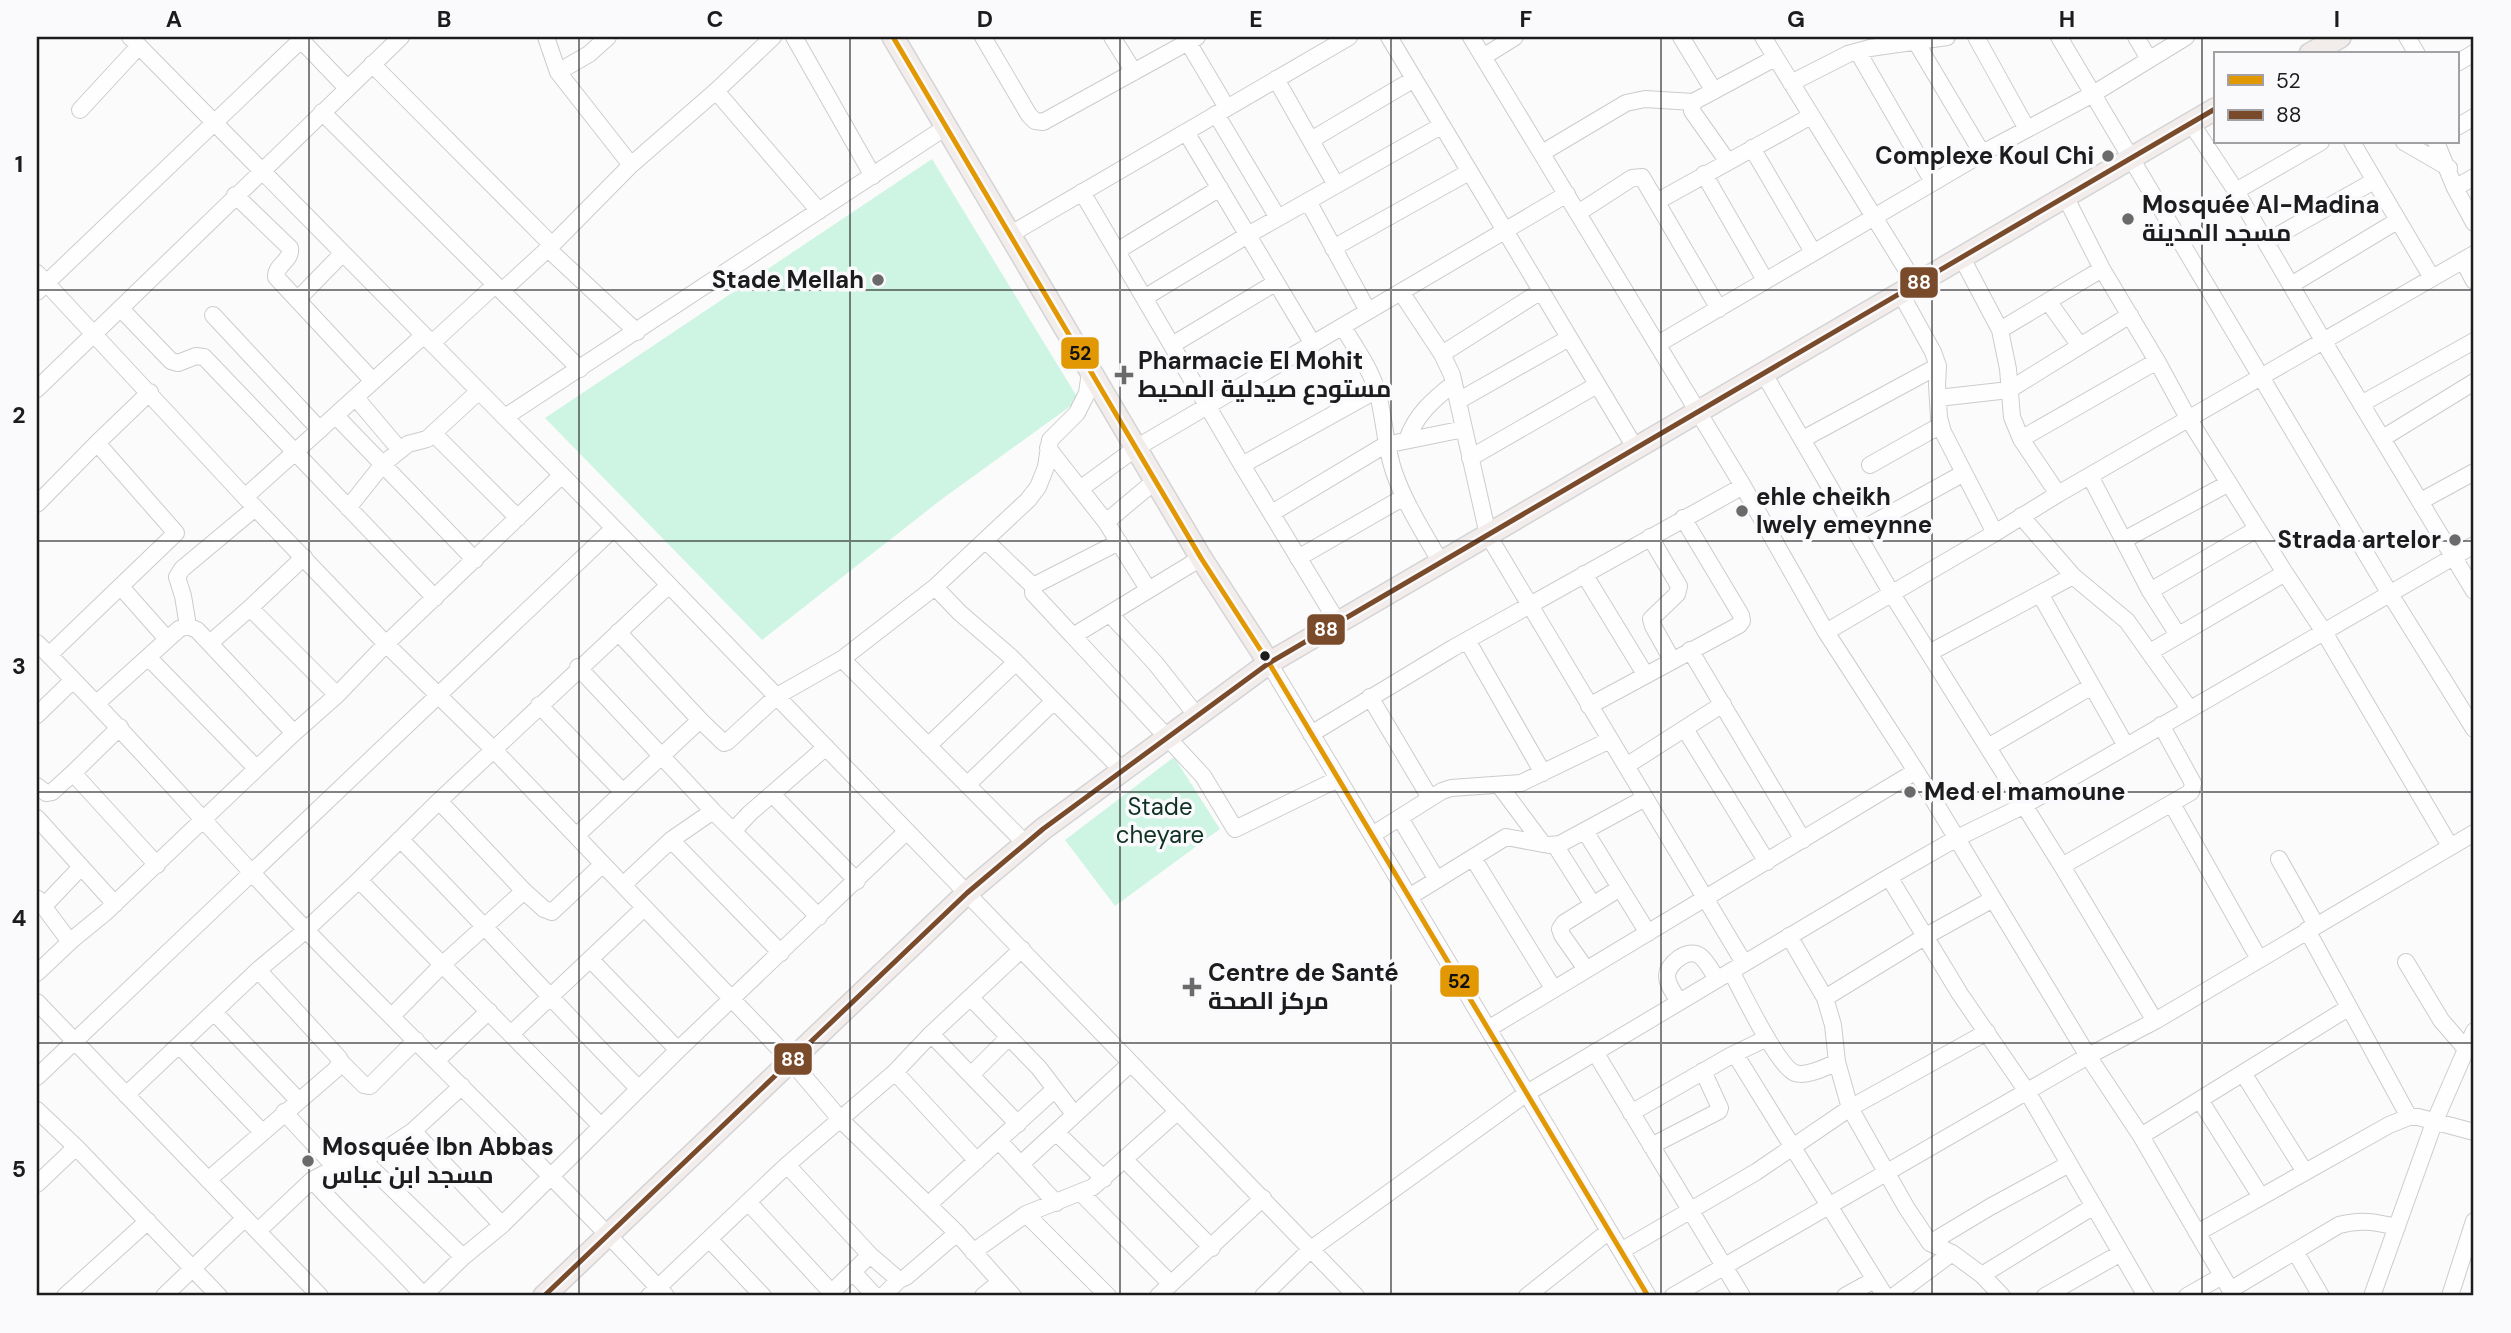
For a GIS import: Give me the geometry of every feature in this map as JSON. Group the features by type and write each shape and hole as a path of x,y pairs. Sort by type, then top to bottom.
{"main road":[{"path":"893,37 1201,558 1269,663"},
{"path":"2316,52 2336,45"},
{"path":"544,1296 967,893 1025,843 1269,663 2214,110"}],"street":[{"path":"37,389 401,37"},
{"path":"547,37 558,72 631,165"},
{"path":"558,72 589,54 608,37"},
{"path":"188,626 177,577 295,452 373,382 550,247 631,165 716,91 771,37"},
{"path":"794,37 873,176"},
{"path":"983,37 1029,115 1035,121 1043,122 1190,38 1221,111 1278,218"},
{"path":"1111,37 1134,72"},
{"path":"1009,235 1349,37"},
{"path":"1389,37 1636,449"},
{"path":"1471,37 1699,412 1826,632 1916,771 2088,1056 2141,1136 2228,1287"},
{"path":"1483,57 1515,37"},
{"path":"1681,37 1714,91"},
{"path":"1763,37 1874,216 1908,289 1938,366 1941,425 1996,533"},
{"path":"1791,83 1839,58 1893,41 1916,42 1947,37"},
{"path":"1976,37 2027,129"},
{"path":"2059,37 2390,594 2474,729"},
{"path":"2136,37 2149,59"},
{"path":"1658,344 1982,153 2093,94 2186,37"},
{"path":"347,88 302,38 215,123 40,283 94,334 386,644 494,750 790,1061 841,1120 957,1233 1013,1296"},
{"path":"79,110 134,41 614,528 1356,1296"},
{"path":"1916,42 1982,153"},
{"path":"1858,52 1933,182"},
{"path":"2458,61 2474,53"},
{"path":"1542,153 1626,103 1645,99 1693,102 1776,58"},
{"path":"372,64 637,332"},
{"path":"1276,79 1336,185"},
{"path":"1311,140 1414,79"},
{"path":"716,91 819,212"},
{"path":"1693,102 1692,111 1728,162"},
{"path":"321,112 580,369"},
{"path":"1658,201 1811,116"},
{"path":"2458,126 2474,117"},
{"path":"2191,123 2236,191 2323,342 2474,591"},
{"path":"1144,298 1246,236 1441,126"},
{"path":"505,418 946,127"},
{"path":"1186,132 1313,344"},
{"path":"2236,191 2318,144"},
{"path":"2353,144 2432,278"},
{"path":"2407,144 2449,168"},
{"path":"2437,144 2455,188 2474,223"},
{"path":"1752,148 1813,253"},
{"path":"1333,248 1469,172"},
{"path":"1704,174 1765,280"},
{"path":"1578,213 1638,176 1642,177 1719,309"},
{"path":"2455,188 2474,177"},
{"path":"2266,242 2374,181"},
{"path":"1117,251 1220,188"},
{"path":"1082,192 1242,465 1338,622"},
{"path":"1080,489 1136,448 1567,194"},
{"path":"235,195 290,248 289,256 275,273 373,382"},
{"path":"2066,198 2102,269 2188,418 2284,573 2324,632 2450,846"},
{"path":"1308,201 1368,312"},
{"path":"2291,285 2397,221"},
{"path":"298,300 343,253"},
{"path":"1826,632 1996,533 2057,494 2469,257 2474,281"},
{"path":"1962,258 2000,330 2008,369 2012,417 2021,439 2057,494"},
{"path":"2000,330 2102,269"},
{"path":"1172,345 1275,283"},
{"path":"1442,354 1541,291"},
{"path":"1401,292 1442,354 1454,383 1488,535 1706,900 1731,971 1767,1038 1787,1069 1797,1074 1837,1062"},
{"path":"2048,301 2080,346"},
{"path":"121,309 171,361 178,363 196,355 204,357 435,598"},
{"path":"213,315 320,430"},
{"path":"1938,398 2009,390 2130,315"},
{"path":"1343,327 1377,390 1385,444 1404,497 1441,563"},
{"path":"1458,401 1569,338"},
{"path":"2361,404 2474,341"},
{"path":"2021,439 2157,361"},
{"path":"1803,439 1938,366"},
{"path":"618,632 718,739 727,742 777,696 842,659 935,587 1028,500 1038,487 1046,467 1050,440 1077,413 1087,393 1090,372"},
{"path":"1764,374 1892,594 2062,866 2155,1021"},
{"path":"2383,438 2474,382"},
{"path":"1407,440 1413,423 1430,402 1454,383"},
{"path":"1470,458 1597,386"},
{"path":"1242,465 1377,390"},
{"path":"348,508 383,464 408,444 427,439 479,391"},
{"path":"37,504 149,392"},
{"path":"356,398 400,450"},
{"path":"337,416 475,559"},
{"path":"1870,465 1941,425"},
{"path":"1272,513 1385,444 1464,429"},
{"path":"433,433 518,518"},
{"path":"97,443 197,556"},
{"path":"1048,448 1106,523 1148,589"},
{"path":"2421,501 2474,472"},
{"path":"1857,532 1964,473"},
{"path":"37,973 115,904 256,768 337,695 386,644 562,475"},
{"path":"2090,476 2151,591 2178,635"},
{"path":"1106,523 1155,481"},
{"path":"2124,540 2229,483"},
{"path":"1311,734 1467,640 1743,486"},
{"path":"1298,558 1404,497"},
{"path":"2021,516 2073,576 2127,621 2189,708"},
{"path":"1589,706 1742,621 1741,615 1683,518"},
{"path":"37,1077 614,528"},
{"path":"2151,591 2257,529"},
{"path":"49,655 176,533"},
{"path":"1650,537 1679,586 1677,594 1651,619 1672,660"},
{"path":"986,541 1032,586 1033,593 1203,776 1236,830 1338,779"},
{"path":"1032,586 1119,542"},
{"path":"1263,1296 1311,1249 1527,1093 1889,877 1957,838 2023,806 2474,545"},
{"path":"210,643 304,557"},
{"path":"1073,636 1201,558"},
{"path":"2150,652 2284,573"},
{"path":"1584,575 1645,674"},
{"path":"1929,653 2073,576"},
{"path":"126,1095 258,970 359,880 578,667 669,585"},
{"path":"121,587 167,639"},
{"path":"935,587 1016,662 1123,771"},
{"path":"2040,594 2126,746"},
{"path":"250,608 337,695"},
{"path":"1110,614 1156,664 1197,716"},
{"path":"97,703 179,628 188,626 197,630 210,643 295,733"},
{"path":"1467,640 1543,773"},
{"path":"37,643 120,727 203,821 306,929 609,1234 657,1293 787,1165 895,1072 931,1034 1022,949"},
{"path":"1690,650 1803,840"},
{"path":"148,657 256,768"},
{"path":"842,659 1025,843"},
{"path":"928,746 1016,662"},
{"path":"1269,663 1648,1296"},
{"path":"578,667 713,811 819,917"},
{"path":"37,715 73,680"},
{"path":"1988,747 2092,685"},
{"path":"1370,697 1430,798"},
{"path":"967,785 1054,701"},
{"path":"1626,766 1723,704"},
{"path":"539,705 623,792"},
{"path":"576,836 700,720"},
{"path":"2062,866 2190,792 2193,783 2161,725"},
{"path":"37,786 46,793 52,792 120,727"},
{"path":"1685,729 1768,862"},
{"path":"1372,835 1430,798 1451,788 1521,783 1611,740"},
{"path":"733,831 826,747"},
{"path":"1488,1029 1916,771"},
{"path":"73,773 157,865"},
{"path":"1499,785 1549,844 1592,905"},
{"path":"772,794 857,881"},
{"path":"1409,897 1506,837 1549,844 1585,831 1645,797"},
{"path":"439,801 544,909 552,912 603,864"},
{"path":"2172,804 2259,959"},
{"path":"623,885 671,840 713,811"},
{"path":"37,818 115,904"},
{"path":"1400,818 1437,880"},
{"path":"312,1180 424,1296 463,1257 502,1224 678,1050 907,831"},
{"path":"1585,831 1648,933"},
{"path":"1673,1296 2088,1056 2155,1021 2474,833"},
{"path":"400,839 639,1089"},
{"path":"671,840 781,953"},
{"path":"1473,858 1553,988"},
{"path":"2278,859 2348,1009 2409,1117"},
{"path":"70,942 40,903 81,867"},
{"path":"1889,877 1961,994 2028,1093 2146,1296"},
{"path":"359,880 601,1126"},
{"path":"1586,969 1560,929 1564,923 1620,888"},
{"path":"392,1016 484,925 524,891"},
{"path":"1825,998 1926,936 1993,899"},
{"path":"511,1034 644,908"},
{"path":"1789,936 1825,998 1833,1025 1837,1062 1850,1108 1912,1218 1930,1243 1952,1253 1982,1275 2001,1296"},
{"path":"1679,1002 1668,983 1667,975 1669,968 1686,954 1695,953 1731,971"},
{"path":"590,959 678,1050"},
{"path":"2406,962 2441,1020 2466,1049"},
{"path":"258,970 364,1085 370,1086 416,1040"},
{"path":"971,998 1040,1068 1074,1114"},
{"path":"37,1002 320,1296"},
{"path":"2141,1136 2348,1009"},
{"path":"436,1060 489,1011"},
{"path":"214,1012 299,1101"},
{"path":"2372,1296 2434,1123 2474,1031"},
{"path":"1621,1251 1793,1148 1850,1108 1987,1032"},
{"path":"931,1034 1018,1124"},
{"path":"971,1075 1009,1037"},
{"path":"1631,1113 1767,1038"},
{"path":"179,1045 262,1132"},
{"path":"1595,1052 1742,1296"},
{"path":"1735,1054 1885,1296"},
{"path":"208,1180 341,1062"},
{"path":"1021,1164 1131,1062"},
{"path":"1651,1146 1718,1111 1720,1108 1703,1071"},
{"path":"895,1072 977,1161"},
{"path":"2243,1073 2305,1172"},
{"path":"258,1231 312,1180 386,1149 413,1131 462,1086"},
{"path":"928,1205 1055,1089"},
{"path":"2200,1100 2260,1197"},
{"path":"37,1110 219,1296"},
{"path":"973,1252 1026,1213 1081,1194 1104,1179 1178,1111"},
{"path":"284,1112 337,1168"},
{"path":"2197,1233 2389,1125 2409,1117 2474,1132"},
{"path":"413,1131 502,1224"},
{"path":"1056,1132 1104,1179"},
{"path":"999,1141 1056,1203"},
{"path":"37,1184 76,1147"},
{"path":"362,1159 463,1257"},
{"path":"1125,1160 1212,1248"},
{"path":"1930,1243 2069,1164"},
{"path":"787,1165 870,1255 899,1280"},
{"path":"1081,1194 1171,1284"},
{"path":"1158,1296 1263,1198"},
{"path":"748,1202 830,1295 870,1255"},
{"path":"1982,1275 2094,1206"},
{"path":"1026,1213 1108,1296"},
{"path":"164,1296 245,1218"},
{"path":"2187,1296 2228,1287 2339,1225 2368,1220 2397,1227"},
{"path":"65,1296 148,1221"},
{"path":"2450,1296 2474,1222"},
{"path":"1527,1296 1609,1231"},
{"path":"883,1296 957,1233"},
{"path":"709,1240 763,1296"},
{"path":"2295,1251 2321,1296"},
{"path":"1894,1296 1952,1253"},
{"path":"2045,1296 2121,1253"},
{"path":"853,1272 875,1296"},
{"path":"1845,1296 1874,1280"},
{"path":"983,1296 1000,1282"}],"green space":[{"name":"Stade Mellah","path":"932,159 1079,400 942,499 762,640 545,418"},
{"name":"Stade cheyare","path":"1174,757 1220,829 1115,906 1065,840"}],"transit line":[{"name":"52","path":"893,37 1201,558 1269,663 1648,1296"},
{"name":"88","path":"544,1296 967,893 1043,829 1269,663 2214,110"}],"place":[{"name":"Complexe Koul Chi","path":"2108,156"},
{"name":"Mosquée Al-Madina مسجد المدينة","path":"2128,219"},
{"name":"Stade Mellah","path":"878,280"},
{"name":"Pharmacie El Mohit مستودع صيدلية المحيط","path":"1124,375"},
{"name":"ehle cheikh lwely emeynne","path":"1742,511"},
{"name":"Strada artelor","path":"2455,540"},
{"name":"Med el mamoune","path":"1910,792"},
{"name":"Centre de Santé مركز الصحة","path":"1192,987"},
{"name":"Mosquée Ibn Abbas مسجد ابن عباس","path":"308,1161"}]}
